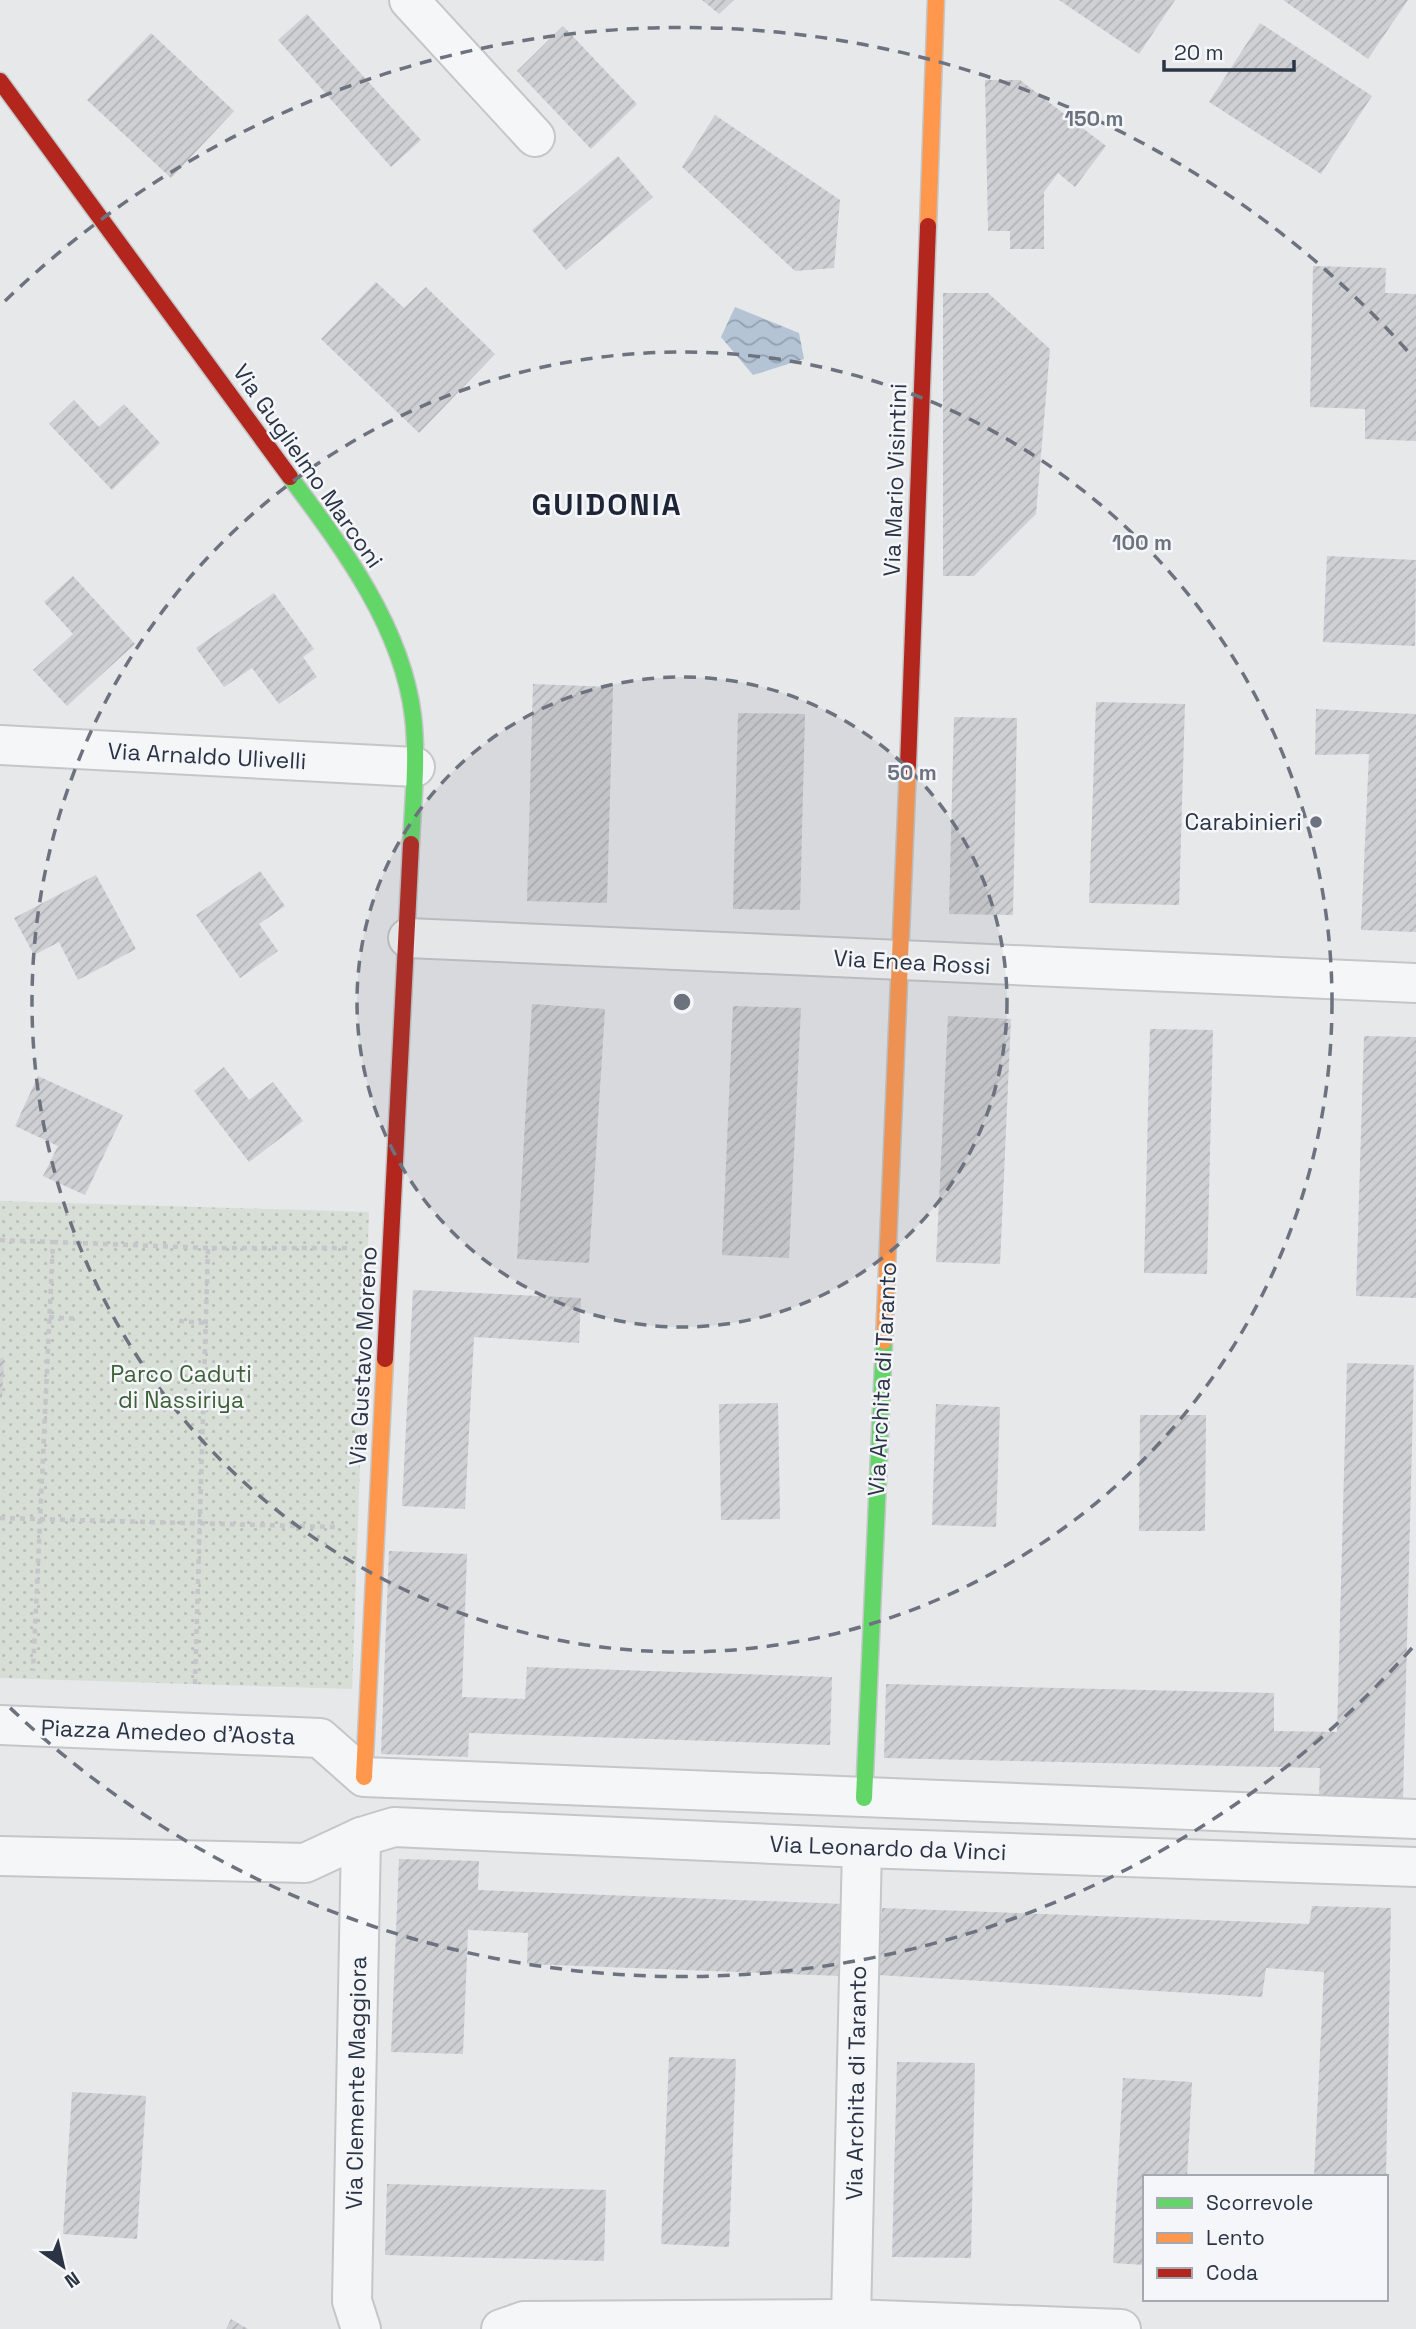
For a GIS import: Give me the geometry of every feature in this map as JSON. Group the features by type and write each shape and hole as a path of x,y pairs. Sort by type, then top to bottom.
{"street":[{"path":"409,0 535,137"},
{"name":"Via Mario Visintini","path":"901,961 936,0"},
{"name":"Via Guglielmo Marconi","path":"0,80 340,543 386,626 405,681 413,715 415,767 408,938"},
{"name":"Via Arnaldo Ulivelli","path":"0,745 415,767"},
{"name":"Via Enea Rossi","path":"408,938 1416,983"},
{"name":"Via Gustavo Moreno","path":"364,1777 408,938"},
{"name":"Via Archita di Taranto","path":"864,1798 901,961"},
{"name":"Piazza Amedeo d'Aosta","path":"0,1725 320,1738 364,1777"},
{"path":"364,1777 1416,1819"},
{"name":"Via Leonardo da Vinci","path":"361,1837 394,1827 862,1848 1416,1867"},
{"path":"0,1856 305,1863 361,1837"},
{"name":"Via Clemente Maggiora","path":"361,1837 352,2301 361,2329"},
{"name":"Via Archita di Taranto","path":"851,2319 862,1848"},
{"path":"501,2329 524,2321 790,2324 851,2319 1121,2329"}],"path":[{"path":"0,1240 208,1248 354,1248"},
{"path":"33,1671 53,1242"},
{"path":"195,1685 208,1248"},
{"path":"50,1317 79,1319"},
{"path":"179,1321 206,1323"},
{"path":"0,1518 344,1527"}],"green space":[{"name":"Parco Caduti di Nassiriya","path":"0,1201 369,1212 352,1689 0,1678"}],"water":[{"path":"735,307 799,333 804,359 753,375 721,337"}],"building":[{"path":"702,0 734,0 719,14"},
{"path":"1059,0 1175,0 1139,54"},
{"path":"1283,0 1408,0 1368,59"},
{"path":"307,14 421,140 391,167 278,40"},
{"path":"1260,23 1372,96 1321,174 1209,102"},
{"path":"563,26 637,104 591,149 517,71"},
{"path":"151,33 234,111 171,178 87,100"},
{"path":"985,80 1020,80 1106,146 1075,187 1058,173 1044,192 1044,249 1010,249 1010,231 988,231"},
{"path":"715,115 840,200 834,268 795,271 682,167"},
{"path":"618,156 653,197 566,270 532,230"},
{"path":"1313,266 1386,268 1385,293 1416,294 1416,441 1365,439 1365,409 1310,407"},
{"path":"376,282 404,308 426,287 495,354 419,433 321,339"},
{"path":"943,293 988,293 1050,349 1036,514 974,576 943,576"},
{"path":"74,400 99,427 124,404 160,443 112,490 49,424"},
{"path":"1327,556 1416,560 1415,646 1323,642"},
{"path":"73,576 135,644 67,706 33,670 73,634 44,602"},
{"path":"274,593 314,649 303,657 317,677 279,704 252,668 224,687 196,648"},
{"path":"533,684 613,687 607,903 527,901"},
{"path":"1096,702 1185,704 1179,905 1089,903"},
{"path":"1316,709 1416,714 1416,932 1361,930 1369,754 1315,755"},
{"path":"738,713 805,714 800,910 733,909"},
{"path":"954,717 1017,718 1013,915 949,914"},
{"path":"260,871 285,906 259,924 278,951 240,978 196,915"},
{"path":"96,875 136,949 78,980 59,942 34,955 14,918"},
{"path":"532,1004 605,1009 589,1263 517,1259"},
{"path":"733,1006 801,1008 789,1258 722,1255"},
{"path":"948,1016 1011,1019 1000,1264 936,1262"},
{"path":"1150,1029 1213,1030 1207,1274 1144,1273"},
{"path":"1364,1036 1416,1037 1416,1298 1356,1296"},
{"path":"224,1067 249,1100 273,1082 303,1121 249,1162 194,1091"},
{"path":"38,1076 123,1115 85,1195 43,1176 58,1146 15,1126"},
{"path":"413,1290 581,1298 579,1343 474,1337 465,1509 402,1506"},
{"path":"0,1358 4,1358 2,1398 0,1398"},
{"path":"1347,1363 1414,1365 1403,1799 1319,1797 1320,1768 884,1758 886,1684 1274,1693 1274,1731 1337,1732"},
{"path":"778,1403 780,1519 721,1520 719,1404"},
{"path":"936,1404 1000,1407 996,1527 932,1525"},
{"path":"1140,1415 1206,1415 1205,1531 1139,1531"},
{"path":"389,1551 467,1554 462,1697 525,1699 527,1667 832,1677 830,1745 469,1733 468,1757 381,1754"},
{"path":"399,1859 479,1861 478,1890 844,1904 841,1976 527,1964 528,1933 468,1930 463,2054 391,2052"},
{"path":"1312,1906 1391,1908 1386,2175 1314,2175 1324,1972 1266,1968 1262,1997 877,1975 882,1908 1309,1924"},
{"path":"669,2057 736,2059 729,2247 661,2244"},
{"path":"897,2062 975,2063 971,2258 892,2257"},
{"path":"1123,2078 1192,2082 1187,2175 1143,2175 1143,2265 1113,2263"},
{"path":"72,2092 146,2096 137,2239 63,2234"},
{"path":"387,2184 606,2190 604,2261 385,2255"},
{"path":"231,2319 248,2329 226,2329"}],"traffic: fast":[{"path":"290,477 330,531 367,589 383,619 407,683 415,748 411,844"},
{"path":"864,1798 884,1341"}],"traffic: slow":[{"path":"928,226 936,0"},
{"path":"884,1341 908,766"},
{"path":"364,1777 385,1359"}],"traffic: jam":[{"path":"0,81 290,477"},
{"path":"908,766 928,226"},
{"path":"385,1359 411,844"}],"place":[{"name":"Carabinieri","path":"1316,822"}],"district":[{"name":"GUIDONIA","path":"607,504"}]}
